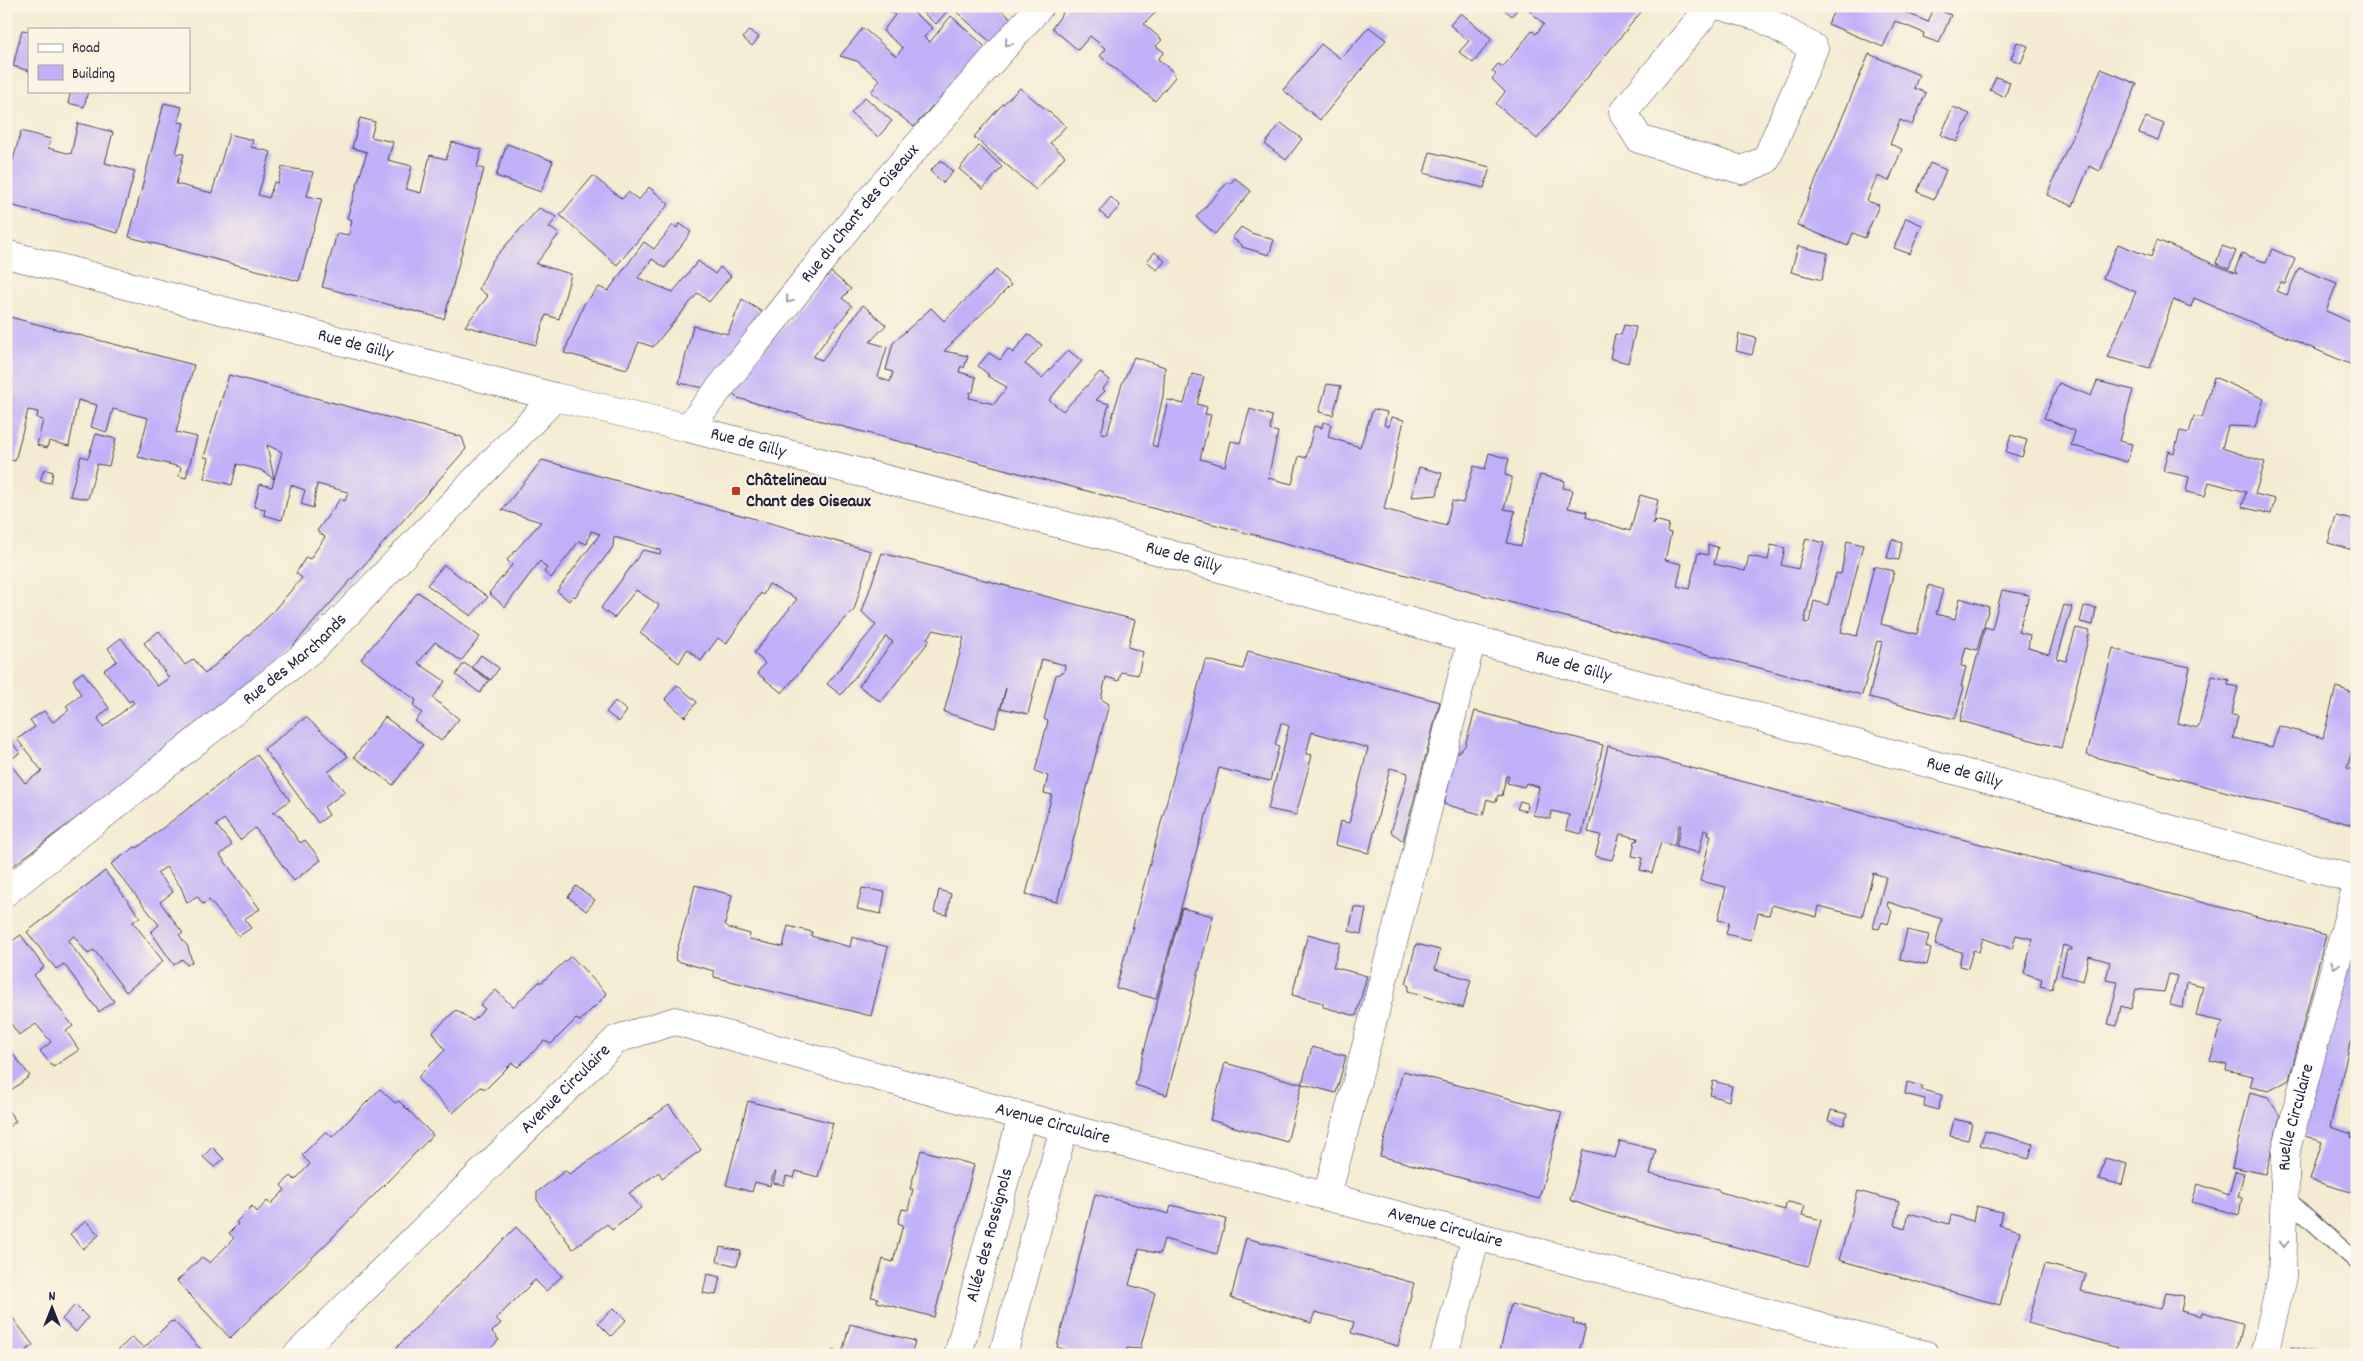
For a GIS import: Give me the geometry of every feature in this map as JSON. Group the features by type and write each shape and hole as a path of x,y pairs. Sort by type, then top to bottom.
{"street":[{"name":"Rue du Chant des Oiseaux","path":"688,428 868,202 1040,6"},
{"path":"1711,6 1622,112 1639,138 1742,170 1766,160 1814,48 1762,12 1721,6"},
{"name":"Rue de Gilly","path":"6,254 555,397 688,428 1102,535 1472,639 2357,880"},
{"name":"Rue des Marchands","path":"6,892 316,646 555,397"},
{"path":"1327,1196 1472,639"},
{"name":"Ruelle Circulaire","path":"2264,1355 2282,1278 2286,1150 2357,884"},
{"name":"Avenue Circulaire","path":"297,1355 616,1039 675,1021 1898,1351 1926,1355"},
{"name":"Allée des Rossignols","path":"958,1355 1022,1116"},
{"path":"1003,1355 1064,1127"},
{"path":"1444,1355 1476,1236"}],"lane":[{"path":"2286,1198 2357,1262"}],"building":[{"path":"883,6 905,6 933,28 924,37 930,42 951,16 990,51 939,112 932,106 914,127 871,92 880,80 857,61 840,56 863,28 896,56 903,48 883,31 895,15"},
{"path":"915,6 996,6 1015,22 995,46 951,7 936,24"},
{"path":"1068,6 1153,6 1157,11 1144,24 1162,40 1156,46 1164,52 1158,59 1173,72 1175,77 1155,101 1100,56 1106,49 1090,36 1078,50 1052,28"},
{"path":"1500,6 1520,6 1512,16"},
{"path":"1524,6 1546,6 1549,9 1552,6 1571,6 1574,9 1577,6 1646,6 1537,139 1496,104 1505,92 1492,79 1496,74 1492,71 1498,64 1503,67 1532,31 1536,34 1544,24"},
{"path":"1836,6 1896,6 1895,8 1928,22 1934,8 1951,15 1939,43 1923,37 1924,33 1895,21 1883,47 1828,24"},
{"path":"1461,13 1492,39 1473,63 1459,52 1469,41 1450,25"},
{"path":"1369,27 1386,40 1320,120 1283,90 1321,44 1341,59"},
{"path":"22,30 28,31 28,71 13,66"},
{"path":"749,30 759,37 752,46 743,38"},
{"path":"2017,42 2028,46 2021,63 2011,59"},
{"path":"1869,54 1919,75 1914,88 1926,93 1912,125 1900,120 1890,144 1902,149 1889,181 1877,176 1872,188 1867,201 1879,205 1865,238 1853,233 1848,246 1797,225"},
{"path":"2101,69 2137,84 2100,171 2089,166 2073,206 2047,195"},
{"path":"1996,77 2010,82 2005,97 1990,90"},
{"path":"1020,88 1066,126 1050,143 1065,156 1036,190 974,137 999,108"},
{"path":"71,92 88,92 84,107 68,103"},
{"path":"865,97 892,121 878,137 851,113"},
{"path":"164,103 182,107 178,122 184,123 176,153 184,154 176,184 212,193 229,134 253,140 251,147 271,152 258,195 269,198 274,182 278,183 282,167 313,172 307,196 322,199 299,281 129,237"},
{"path":"1953,107 1970,114 1957,142 1941,135"},
{"path":"2146,117 2164,124 2158,140 2139,133"},
{"path":"360,118 375,122 371,137 393,142 388,160 412,166 406,189 421,193 430,155 446,159 452,142 482,150 477,167 484,169 444,319 322,287 337,233 349,235 352,220 347,218 367,152 352,148"},
{"path":"78,123 113,132 105,163 135,171 118,233 6,204 6,186 21,131 51,139 48,148 71,154"},
{"path":"1281,123 1302,139 1286,160 1265,144"},
{"path":"507,144 553,161 541,192 496,176"},
{"path":"979,146 1002,167 983,189 959,169"},
{"path":"1430,152 1490,167 1484,188 1424,173"},
{"path":"941,160 953,172 943,183 930,171"},
{"path":"1930,163 1946,170 1934,199 1917,192"},
{"path":"593,176 622,199 628,192 639,200 649,187 669,204 617,265 560,215"},
{"path":"1235,178 1251,191 1215,234 1196,217 1228,182 1230,184"},
{"path":"1111,197 1120,206 1108,219 1099,211"},
{"path":"539,208 557,217 549,227 559,234 536,264 571,274 559,319 546,315 536,345 465,326 488,296 479,289 492,261"},
{"path":"1906,218 1922,225 1910,254 1894,248"},
{"path":"679,223 691,232 665,268 652,259 638,278 673,292 698,261 715,274 720,267 731,276 709,302 698,293 653,347 639,342 627,369 564,353 584,304 599,287 608,291 644,242 654,249 673,225 677,228"},
{"path":"1241,227 1251,233 1274,240 1269,255 1242,247 1232,238"},
{"path":"2157,240 2237,274 2235,270 2242,253 2266,263 2272,249 2295,259 2285,284 2281,282 2276,291 2287,295 2299,268 2337,283 2326,311 2355,324 2357,327 2357,367 2194,298 2191,307 2173,300 2150,368 2107,357 2136,292 2103,278 2118,244 2151,257"},
{"path":"1798,246 1828,253 1822,280 1791,272"},
{"path":"2222,246 2236,251 2229,269 2216,263"},
{"path":"1155,252 1165,261 1157,270 1147,261"},
{"path":"996,270 1011,285 944,351 968,356 964,368 961,366 959,372 976,377 973,392 970,392 969,398 994,404 1007,387 987,376 989,375 978,366 989,353 1000,360 1008,349 1013,353 1028,334 1042,345 1025,364 1042,378 1068,350 1082,361 1049,400 1063,411 1100,372 1110,380 1103,389 1105,391 1096,400 1109,404 1101,433 1107,434 1122,384 1134,357 1165,367 1163,396 1152,445 1157,447 1168,400 1184,404 1192,374 1204,377 1197,404 1207,407 1205,414 1211,415 1200,459 1225,466 1231,441 1240,443 1250,409 1272,416 1270,430 1278,432 1268,478 1292,484 1299,456 1306,458 1314,426 1322,428 1323,422 1331,424 1328,437 1360,447 1373,409 1387,412 1384,425 1389,427 1391,417 1404,420 1384,509 1446,526 1452,501 1463,503 1474,466 1485,469 1489,453 1509,459 1505,475 1512,477 1504,509 1515,511 1507,543 1521,546 1540,475 1565,481 1563,488 1573,490 1568,508 1587,512 1586,517 1630,531 1640,495 1658,500 1653,524 1655,520 1669,524 1667,532 1671,533 1665,560 1682,564 1677,586 1689,589 1698,553 1708,555 1708,545 1718,547 1714,564 1745,571 1749,556 1768,560 1771,545 1785,548 1781,565 1798,569 1806,538 1824,543 1804,622 1809,623 1814,601 1828,605 1836,573 1841,574 1847,541 1863,545 1841,632 1857,636 1874,566 1894,571 1881,624 1917,634 1929,585 1943,590 1936,614 1955,619 1960,598 1989,607 1977,650 1966,647 1961,666 1966,667 1961,687 1964,687 1955,719 1869,697 1882,642 1877,641 1862,695 776,409 738,398 730,390 831,272 851,289 842,298 852,306 813,357 822,360 863,305 886,325 870,342 887,347 878,377 890,382 893,372 886,370 893,343 931,308 944,321"},
{"path":"742,299 765,314 710,389 679,383 693,326 728,334"},
{"path":"6,316 194,365 176,432 197,437 186,478 179,476 181,467 138,457 148,418 113,409 107,432 91,427 97,405 78,400 69,446 49,441 47,448 37,445 43,420 37,418 38,412 28,410 15,461 6,459 6,432 9,422 6,422"},
{"path":"1624,325 1636,327 1628,363 1610,358 1615,334 1621,335"},
{"path":"1739,334 1756,338 1752,355 1736,351"},
{"path":"229,375 462,437 466,449 268,674 6,871 6,735 20,753 8,761 25,783 42,771 17,739 35,727 30,720 44,711 53,722 69,710 66,706 81,695 73,679 83,672 109,708 98,718 103,727 134,703 132,700 129,702 104,670 117,661 108,648 121,638 157,686 169,678 144,643 159,631 185,665 194,659 205,674 267,618 302,578 296,573 306,557 310,559 325,537 317,531 340,499 345,501 348,492 317,484 313,508 301,504 305,490 291,485 282,520 264,515 265,509 254,507 260,484 272,487 282,452 267,445 274,479 261,470 237,464 232,485 204,478 209,458 204,457"},
{"path":"2214,377 2264,399 2255,427 2228,426 2222,448 2265,462 2255,494 2275,499 2271,514 2242,507 2246,492 2209,482 2205,496 2186,492 2189,477 2163,471 2168,451 2174,453 2180,431 2189,433 2194,416 2202,418"},
{"path":"2097,381 2133,390 2119,441 2132,444 2127,462 2071,445 2075,431 2044,418 2059,383 2091,396"},
{"path":"1327,384 1341,386 1333,415 1319,412"},
{"path":"96,434 116,439 109,466 97,464 88,499 70,496 81,456 88,458"},
{"path":"2011,435 2027,440 2022,457 2006,452"},
{"path":"542,460 871,551 854,610 839,625 782,693 757,673 765,663 754,653 797,599 769,584 763,595 761,593 726,644 718,638 701,661 687,649 679,663 640,633 659,605 636,590 614,618 601,608 643,550 660,554 661,550 614,537 613,547 575,597 573,595 569,601 557,591 600,534 591,531 587,544 579,541 551,578 544,572 547,568 540,561 505,607 489,593 512,565 507,560 541,522 502,510"},
{"path":"1419,467 1442,473 1437,495 1412,497"},
{"path":"44,469 53,472 51,483 40,481"},
{"path":"2336,516 2357,521 2357,536 2353,550 2328,543"},
{"path":"1892,539 1902,543 1899,560 1887,558"},
{"path":"882,553 1135,620 1128,647 1143,652 1138,675 1121,672 1119,681 1106,677 1101,699 1109,704 1057,902 1026,894 1052,795 1044,793 1048,776 1035,771 1048,721 1044,719 1056,675 1064,672 1065,665 1042,659 1028,714 1001,708 1006,688 995,728 944,712 964,638 934,630 927,638 930,640 881,702 859,686 893,642 886,637 841,695 827,684 876,625 862,612"},
{"path":"444,565 488,597 471,616 427,585"},
{"path":"2002,590 2029,595 2018,632 2030,635 2028,648 2049,654 2064,605 2072,607 2057,659 2066,661 2076,628 2090,631 2061,748 1960,721 1985,627 1992,629"},
{"path":"418,592 480,637 461,661 435,642 418,663 445,681 433,698 459,719 441,741 415,721 422,713 413,706 416,700 361,659"},
{"path":"2084,606 2096,608 2093,625 2080,622"},
{"path":"2113,648 2141,657 2190,667 2178,723 2198,728 2212,676 2229,680 2228,685 2238,687 2231,715 2238,716 2233,738 2272,747 2279,726 2323,738 2336,687 2357,694 2353,707 2357,708 2357,734 2347,768 2357,771 2357,826 2087,755"},
{"path":"1248,651 1440,702 1403,841 1391,832 1408,773 1390,768 1369,853 1335,845 1340,821 1349,823 1368,748 1312,732 1306,754 1312,755 1296,815 1268,809 1289,726 1281,723 1275,745 1279,746 1270,781 1219,768 1156,999 1116,988 1205,661 1208,660 1243,669"},
{"path":"481,655 499,668 491,680 472,667"},
{"path":"464,663 489,680 480,693 456,675"},
{"path":"677,685 697,702 685,717 665,699"},
{"path":"615,701 627,711 619,722 606,712"},
{"path":"1475,711 1603,745 1582,834 1566,830 1569,815 1552,811 1550,819 1533,815 1539,787 1526,783 1524,787 1507,783 1509,776 1506,776 1502,796 1498,795 1496,802 1487,799 1483,815 1444,804 1454,756 1465,746"},
{"path":"306,717 348,756 328,772 345,792 324,807 329,815 318,823 264,749"},
{"path":"385,717 423,745 393,785 354,757"},
{"path":"1608,746 2326,935 2289,1080 2269,1091 2250,1087 2253,1076 2226,1070 2227,1065 2210,1061 2219,1029 2224,1022 2196,1016 2203,986 2187,982 2183,1008 2170,1005 2177,976 2169,974 2164,992 2136,989 2131,1009 2121,1006 2117,1026 2108,1024 2118,982 2106,980 2110,962 2089,956 2083,981 2061,975 2067,950 2072,950 2072,948 2063,945 2052,989 2040,986 2042,979 2024,973 2033,939 2016,935 2012,949 1983,938 1979,952 1973,950 1968,968 1959,966 1962,952 1935,945 1942,919 1888,902 1887,906 1892,911 1888,924 1882,922 1879,929 1873,928 1886,877 1873,873 1862,917 1819,906 1817,917 1772,905 1769,915 1758,913 1751,940 1726,934 1729,922 1718,920 1726,887 1700,881 1711,835 1708,834 1709,831 1704,830 1699,853 1676,847 1681,825 1679,825 1674,846 1661,842 1652,873 1640,870 1643,858 1632,856 1635,841 1638,838 1620,834 1612,860 1595,856 1601,835 1588,832"},
{"path":"257,755 290,800 273,813 281,816 300,843 305,840 321,860 294,881 255,828 240,840 224,819 216,825 232,845 220,855 260,909 244,919 251,928 239,936 209,900 203,904 197,896 187,903 181,887 166,867 157,873 173,892 160,902 183,933 179,935 188,947 192,962 187,965 182,959 174,965 151,932 159,925 111,864 135,847 137,848"},
{"path":"1520,801 1527,803 1526,811 1517,809"},
{"path":"105,871 140,917 133,922 163,961 126,992 94,950 88,954 74,936 68,941 114,1001 99,1012 64,964 56,969 27,932"},
{"path":"695,885 732,895 725,924 729,928 750,934 749,939 783,947 788,926 812,932 811,936 850,947 852,937 888,947 871,1016 714,977 714,971 677,961 675,958 687,915 690,914 688,913"},
{"path":"576,886 595,900 586,911 568,897"},
{"path":"862,888 885,892 881,914 857,909"},
{"path":"939,890 951,894 947,915 934,912"},
{"path":"1354,907 1366,909 1361,934 1349,931"},
{"path":"1182,908 1213,916 1167,1095 1135,1085"},
{"path":"1907,930 1929,935 1926,947 1931,949 1927,965 1900,959"},
{"path":"1308,934 1340,943 1333,967 1367,976 1356,1016 1323,1007 1323,1003 1292,995"},
{"path":"21,935 44,967 34,975 73,1026 66,1031 79,1050 53,1067 40,1051 51,1042 36,1024 19,1035 6,1017 6,945"},
{"path":"2349,941 2357,943 2357,1031 2350,1043 2330,1127 2352,1134 2351,1137 2357,1139 2357,1208 2350,1206 2354,1193 2310,1180 2322,1142 2303,1135"},
{"path":"1416,944 1440,950 1435,969 1471,980 1463,1008 1408,991 1409,986 1406,984"},
{"path":"571,956 607,994 580,1021 576,1019 551,1044 544,1041 518,1067 512,1063 486,1089 481,1087 453,1113 419,1080 419,1076 445,1050 433,1032 456,1010 473,1021 485,1009 480,1005 496,990 513,1007 539,982 542,982"},
{"path":"6,1045 30,1076 10,1091 6,1086"},
{"path":"1312,1047 1346,1056 1336,1093 1302,1084"},
{"path":"1225,1063 1302,1084 1287,1142 1210,1120"},
{"path":"1403,1071 1562,1112 1539,1199 1380,1156"},
{"path":"1713,1081 1732,1086 1729,1101 1710,1095"},
{"path":"1907,1082 1922,1086 1922,1090 1942,1095 1938,1110 1924,1106 1925,1099 1905,1094"},
{"path":"380,1089 395,1103 399,1101 433,1135 230,1338 177,1281 202,1257 210,1263 234,1238 229,1233 238,1224 236,1222 252,1206 257,1212 267,1201 271,1204 285,1190 281,1185 291,1176 295,1180 310,1164 302,1155 326,1131 332,1137"},
{"path":"2250,1092 2268,1097 2280,1116 2266,1174 2232,1167"},
{"path":"748,1101 833,1123 818,1177 796,1171 794,1178 786,1176 784,1185 773,1183 776,1172 774,1172 770,1186 755,1182 752,1192 726,1185"},
{"path":"669,1105 701,1150 662,1178 659,1172 629,1193 641,1208 612,1230 607,1224 573,1249 537,1200 537,1192 565,1171 570,1174"},
{"path":"6,1108 16,1121 6,1129"},
{"path":"1831,1110 1847,1114 1844,1125 1828,1121"},
{"path":"1954,1119 1972,1123 1968,1140 1950,1136"},
{"path":"1985,1131 2033,1144 2029,1159 1980,1145"},
{"path":"1620,1141 1656,1150 1650,1174 1718,1189 1720,1192 1785,1210 1786,1203 1789,1202 1805,1206 1802,1215 1821,1220 1809,1265 1603,1212 1570,1200 1583,1150 1615,1158"},
{"path":"212,1147 224,1159 214,1167 203,1157"},
{"path":"921,1150 974,1165 934,1317 877,1302 878,1298 871,1297 883,1259 893,1262 903,1225 898,1223 902,1209 908,1210 913,1189 910,1189"},
{"path":"2105,1158 2127,1164 2122,1185 2099,1179"},
{"path":"2235,1171 2244,1173 2238,1197 2242,1198 2239,1215 2192,1202 2198,1184 2229,1195"},
{"path":"1858,1191 1899,1202 1895,1226 1905,1229 1909,1213 1949,1224 1951,1215 1973,1221 1976,1206 2002,1212 1999,1225 2020,1231 2000,1305 1839,1260"},
{"path":"1095,1194 1169,1214 1171,1205 1226,1219 1217,1254 1164,1239 1160,1254 1139,1249 1129,1285 1155,1293 1140,1349 1127,1348 1125,1355 1084,1355 1057,1347"},
{"path":"86,1221 99,1235 83,1249 70,1234"},
{"path":"516,1227 562,1276 546,1291 535,1280 496,1319 501,1323 492,1332 499,1340 484,1355 389,1355"},
{"path":"1246,1238 1414,1283 1398,1346 1351,1333 1354,1322 1315,1312 1311,1323 1231,1298"},
{"path":"720,1247 741,1251 737,1266 717,1261"},
{"path":"2045,1264 2086,1274 2081,1291 2161,1309 2166,1293 2184,1296 2181,1311 2201,1316 2202,1312 2242,1323 2236,1355 2144,1355 2028,1323"},
{"path":"707,1274 720,1277 716,1295 703,1293"},
{"path":"1511,1304 1574,1320 1573,1323 1586,1326 1578,1355 1499,1355"},
{"path":"75,1305 88,1318 76,1332 62,1319"},
{"path":"614,1308 626,1320 611,1336 598,1323"},
{"path":"6,1309 33,1345 21,1355 6,1355"},
{"path":"174,1321 206,1355 121,1355 117,1351 132,1337 144,1348 170,1322"},
{"path":"850,1324 915,1341 911,1355 832,1355 833,1350 842,1353"},
{"path":"2292,1347 2323,1354 2323,1355 2290,1355"}],"place":[{"name":"Châtelineau Chant des Oiseaux","path":"736,491"}]}
